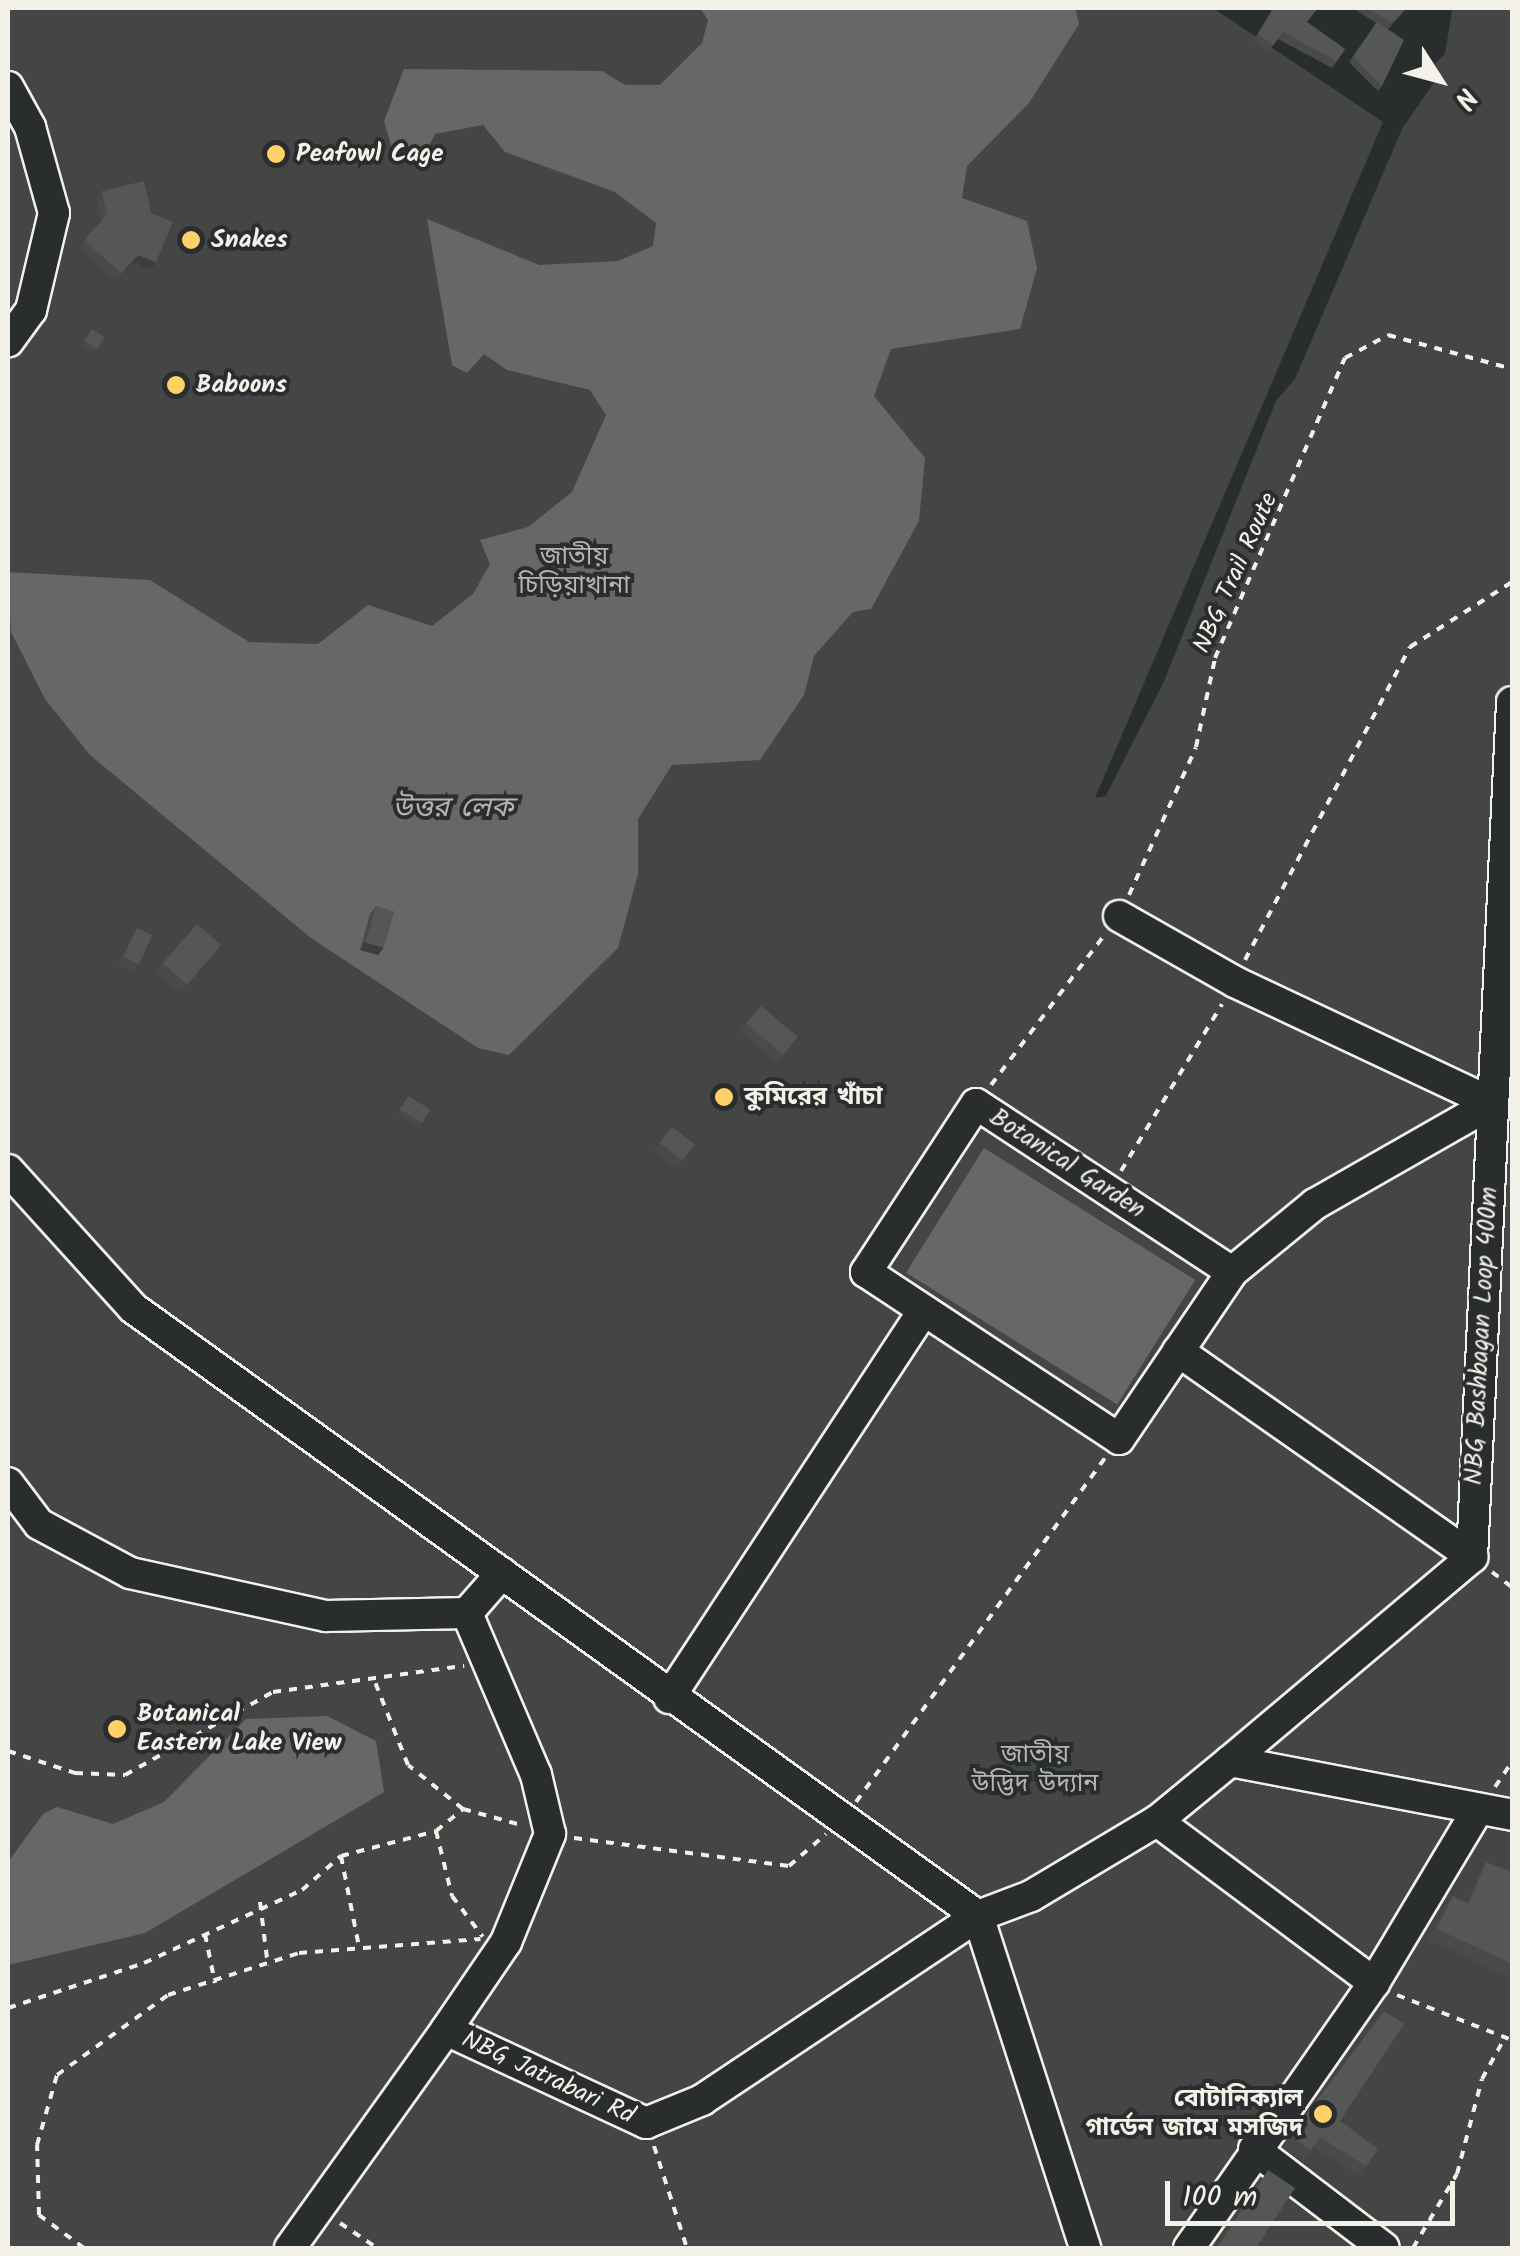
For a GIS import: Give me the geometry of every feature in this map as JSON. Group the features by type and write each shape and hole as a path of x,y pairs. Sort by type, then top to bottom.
{"street":[{"path":"8,87 30,126 54,213 31,310 8,342"},
{"path":"1492,1103 1512,702"},
{"path":"1119,916 1235,982 1492,1103"},
{"path":"1119,1440 1232,1272 1315,1204 1492,1103"},
{"name":"NBG Bashbagan Loop 400m","path":"1472,1558 1492,1103"},
{"name":"Botanical Garden","path":"1119,1440 866,1272 976,1104 1232,1272"},
{"path":"8,1170 133,1308 669,1698 978,1916 1085,2248"},
{"path":"669,1698 923,1311"},
{"path":"1178,1352 1472,1558 1230,1761"},
{"path":"8,1483 39,1524 130,1573 326,1616 467,1613 502,1573"},
{"path":"446,2030 550,1834 536,1775 484,1662 467,1613"},
{"path":"1230,1761 1512,1815"},
{"name":"NBG Jatrabari Rd","path":"290,2248 446,2030 646,2122 702,2100 978,1916 1031,1896 1157,1821 1230,1761"},
{"path":"1188,2248 1374,1983 1477,1810"},
{"path":"1157,1821 1374,1983"},
{"path":"1254,2149 1384,2248"}],"path":[{"name":"NBG Trail Route","path":"976,1104 1119,916 1196,746 1215,658 1346,358 1388,335 1512,369"},
{"path":"1109,1191 1235,982 1410,647 1512,582"},
{"path":"373,1677 408,1765 463,1809 550,1834 789,1866 842,1821 1119,1440"},
{"path":"8,1751 75,1773 124,1776 237,1705 373,1677 484,1662"},
{"path":"8,2008 205,1934 260,1902 302,1890 340,1856 436,1831 463,1809"},
{"path":"436,1831 452,1896 495,1941"},
{"path":"340,1856 358,1947"},
{"path":"260,1902 268,1966"},
{"path":"205,1934 216,1984"},
{"path":"84,2248 40,2215 37,2145 57,2075 168,1995 268,1966 358,1947 495,1941"},
{"path":"1374,1983 1503,2042 1512,2040"},
{"path":"1413,2248 1458,2174 1482,2080 1503,2042"},
{"path":"646,2122 687,2248"},
{"path":"318,2209 377,2248"}],"green space":[{"path":"8,8 1213,8 1383,122 1095,798 1106,796 1165,679 1276,401 1295,379 1402,129 1439,75 1431,67 1445,54 1452,10 1512,8 1512,2248 8,2248"}],"water":[{"name":"উত্তর লেক","path":"700,8 1075,8 1079,24 1029,103 967,166 962,198 1027,221 1037,268 1020,329 891,349 874,396 925,458 919,521 871,609 853,612 814,656 804,695 760,760 672,765 638,819 638,874 618,948 509,1055 478,1048 311,938 90,755 45,699 11,632 8,572 150,580 249,642 318,644 368,605 432,626 473,594 490,564 480,540 528,527 572,492 606,415 590,390 507,370 484,354 467,373 452,365 427,219 539,265 618,261 653,246 656,223 615,192 505,152 483,125 435,134 420,164 395,159 384,121 404,69 602,71 625,85 660,85 702,43 708,20"},
{"path":"984,1148 1195,1280 1117,1405 906,1273"},
{"path":"327,1716 376,1741 384,1792 145,1933 8,1965 8,1862 43,1814 57,1807 113,1824 164,1802 246,1719"}],"building":[{"path":"1274,8 1318,8 1307,22 1345,49 1337,61 1283,32 1273,45 1258,34"},
{"path":"1368,8 1406,8 1392,23"},
{"path":"1377,22 1404,40 1382,86 1353,57"},
{"path":"144,181 151,213 173,222 156,262 138,255 121,273 84,240 107,215 102,191"},
{"path":"92,329 105,337 97,349 85,341"},
{"path":"376,906 394,911 384,948 366,943"},
{"path":"197,924 221,945 187,984 163,963"},
{"path":"137,928 152,935 139,964 123,957"},
{"path":"761,1006 798,1037 783,1054 746,1024"},
{"path":"408,1096 430,1109 422,1123 400,1110"},
{"path":"672,1127 695,1145 683,1161 660,1143"},
{"path":"1486,1862 1512,1872 1512,1964 1437,1929 1453,1896 1469,1904"},
{"path":"1384,2011 1404,2024 1340,2121 1378,2149 1366,2166 1320,2137 1311,2150 1290,2136"},
{"path":"1268,2170 1295,2188 1256,2248 1217,2248"}],"place":[{"name":"Peafowl Cage","path":"276,154"},
{"name":"Snakes","path":"191,240"},
{"name":"Baboons","path":"176,385"},
{"name":"কুমিরের খাঁচা","path":"724,1097"},
{"name":"Botanical Eastern Lake View","path":"117,1729"},
{"name":"বোটানিক্যাল গার্ডেন জামে মসজিদ","path":"1323,2114"}],"park label":[{"name":"জাতীয় চিড়িয়াখানা","path":"574,572"},
{"name":"জাতীয় উদ্ভিদ উদ্যান","path":"1035,1770"}]}
